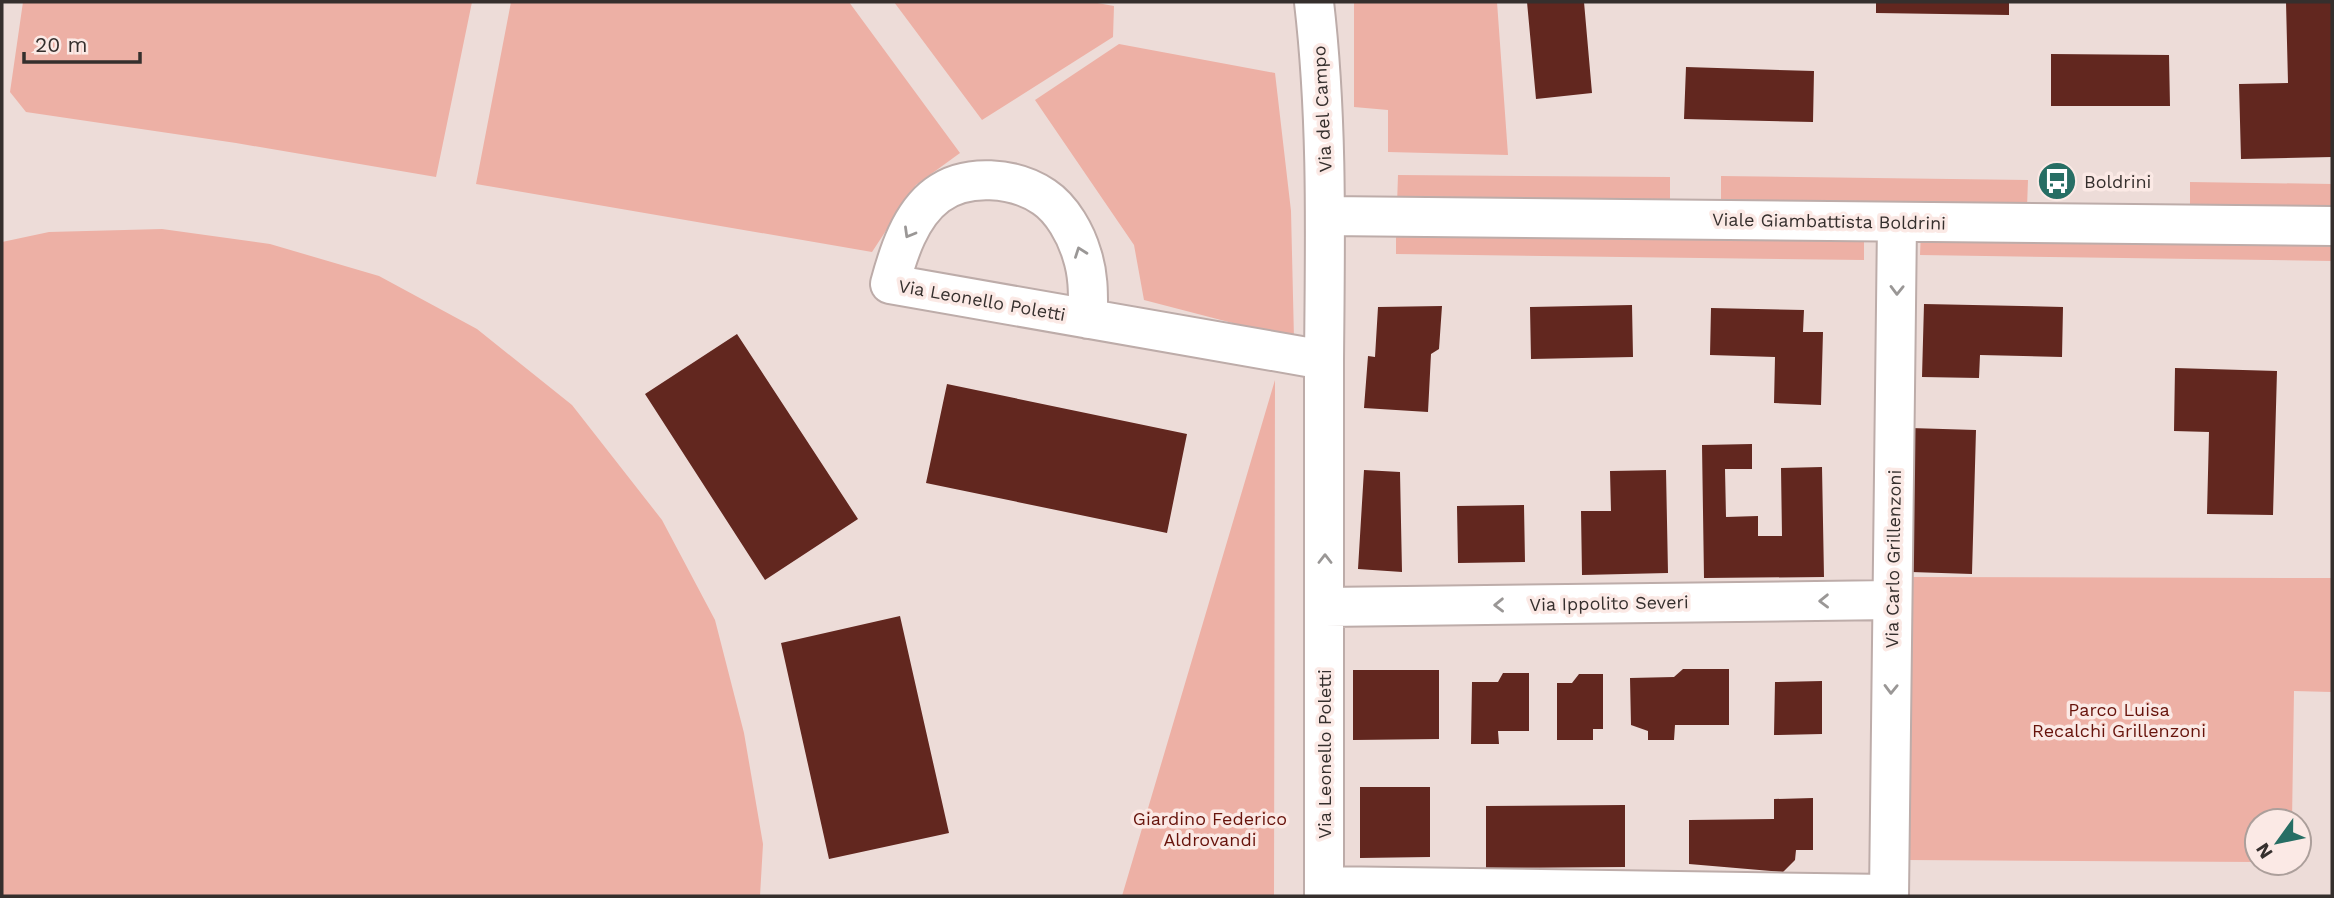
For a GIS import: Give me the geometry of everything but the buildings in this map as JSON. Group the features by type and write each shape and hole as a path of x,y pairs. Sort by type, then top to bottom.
{"street":[{"name":"Via del Campo","path":"1314,2 1323,110 1326,216"},
{"name":"Via Leonello Poletti","path":"1088,319 1088,280 1082,254 1070,228 1046,198 1026,187 1008,183 985,180 958,185 936,195 904,239 890,284 1088,319 1324,360"},
{"name":"Viale Giambattista Boldrini","path":"1326,216 2332,226"},
{"name":"Via Leonello Poletti","path":"1324,891 1326,216"},
{"name":"Via Carlo Grillenzoni","path":"1889,895 1897,222"},
{"name":"Via Ippolito Severi","path":"1325,607 1892,600"},
{"path":"1324,891 1889,895"}],"green space":[{"path":"23,2 472,2 436,177 236,143 26,112 10,92"},
{"path":"511,2 849,2 960,153 916,185 872,252 476,184"},
{"path":"894,2 1092,2 1114,6 1113,37 982,120"},
{"path":"1354,2 1497,2 1508,155 1388,152 1388,110 1354,107"},
{"path":"1119,44 1275,73 1291,211 1294,339 1144,300 1134,245 1035,100"},
{"path":"1398,175 1670,177 1670,207 1397,205"},
{"path":"1721,176 2028,180 2027,208 1721,203"},
{"path":"2190,182 2332,184 2332,209 2190,209"},
{"path":"1396,226 1864,228 1864,260 1396,254"},
{"path":"162,229 270,244 379,276 477,329 572,405 662,520 715,620 744,733 763,844 760,896 2,896 2,242 49,232"},
{"path":"1921,230 2332,233 2332,261 1920,255"},
{"name":"Giardino Federico Aldrovandi","path":"1275,380 1274,896 1122,896"},
{"name":"Parco Luisa Recalchi Grillenzoni","path":"1909,577 2332,578 2331,692 2294,691 2292,807 2243,807 2243,862 1906,860"}],"place":[{"name":"Boldrini","path":"2057,181"}]}
